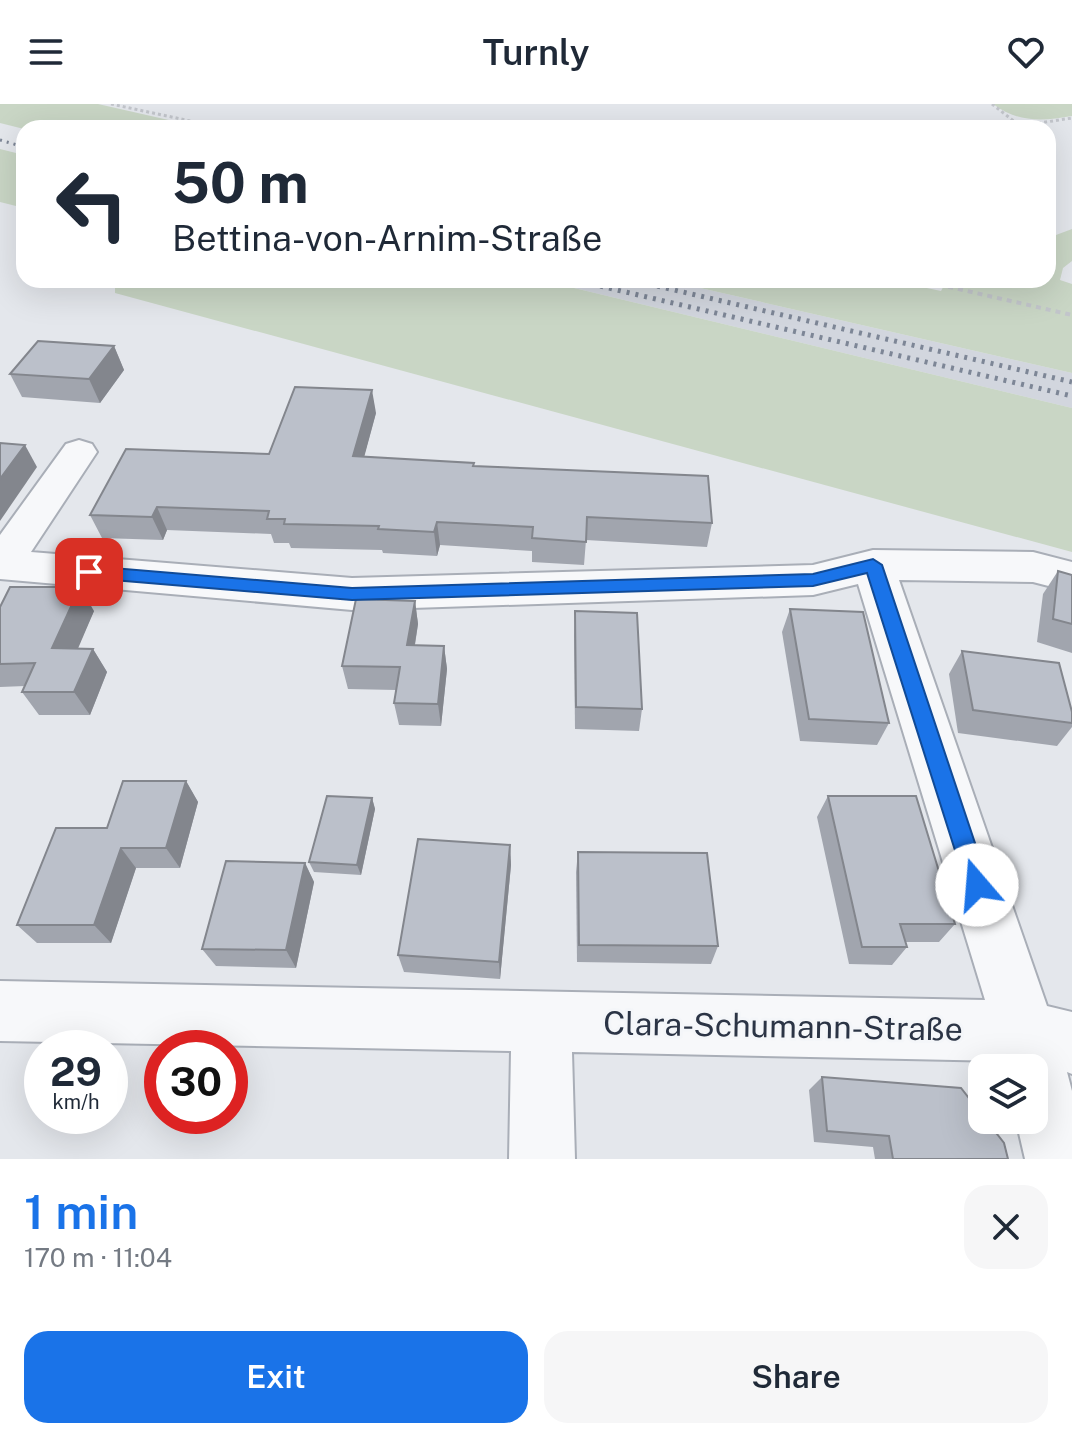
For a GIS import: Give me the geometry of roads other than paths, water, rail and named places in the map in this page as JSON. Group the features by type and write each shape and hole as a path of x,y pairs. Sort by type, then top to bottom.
{"street":[{"path":"79,452 1,564 352,594 813,580 873,565 1033,567 1072,577"},
{"path":"873,565 1048,1037 1058,1159"},
{"name":"Clara-Schumann-Straße","path":"0,1011 541,1022 1048,1037"},
{"path":"541,1022 542,1159"}],"railway":[{"path":"0,140 16,145"},
{"path":"608,288 1072,396"},
{"path":"666,288 1072,382"}]}
